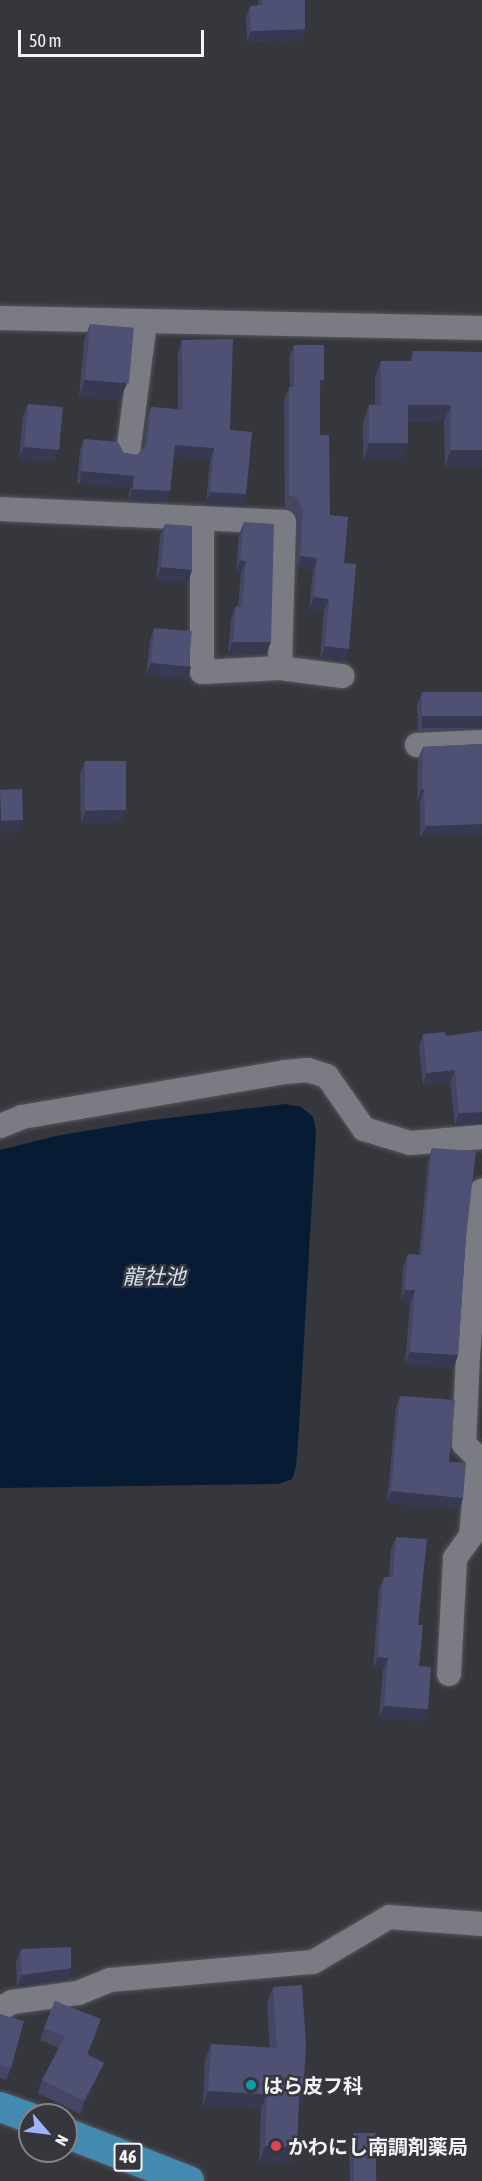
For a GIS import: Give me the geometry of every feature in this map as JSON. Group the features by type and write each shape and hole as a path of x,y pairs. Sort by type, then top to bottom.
{"main road":[{"path":"0,2107 18,2114"},
{"name":"46","path":"78,2138 189,2181"}],"street":[{"path":"0,318 482,328"},
{"path":"128,453 145,322"},
{"path":"0,509 284,522 280,669"},
{"path":"202,518 202,672 280,669 342,676"},
{"path":"417,745 482,741"},
{"path":"0,1126 22,1117 308,1070 327,1076 364,1129 410,1143 482,1137"},
{"path":"449,1674 455,1558 471,1536 478,1458 464,1444 482,1191"},
{"path":"0,2008 12,2002 78,1993 110,1980 313,1962 389,1917 482,1924"}],"water":[{"name":"龍社池","path":"286,1104 301,1107 313,1117 316,1131 299,1428 296,1467 292,1479 279,1484 0,1488 0,1150 56,1136 144,1121"}],"building":[{"path":"263,0 305,0 305,29 251,31 250,6 263,5"},
{"path":"90,324 134,328 129,384 85,380"},
{"path":"233,339 230,430 252,432 246,494 210,492 214,448 175,445 170,491 133,489 134,476 81,471 84,439 118,442 124,453 137,455 147,444 151,407 183,410 182,340"},
{"path":"294,345 324,345 324,380 320,380 320,435 329,435 330,515 348,517 344,563 356,564 349,649 325,646 329,599 314,597 317,558 301,556 303,509 297,498 289,495 289,387 294,387"},
{"path":"413,351 482,352 482,450 451,450 451,405 408,405 408,443 369,443 369,405 381,405 381,361 413,361"},
{"path":"28,404 63,407 59,450 24,447"},
{"path":"244,522 274,524 271,642 233,642 236,606 242,607 246,561 240,560"},
{"path":"165,524 192,526 192,570 161,567"},
{"path":"154,628 192,631 189,666 151,663"},
{"path":"422,692 482,692 482,716 422,716"},
{"path":"482,744 482,824 425,826 424,789 422,789 423,747"},
{"path":"85,761 126,761 126,810 85,810"},
{"path":"22,789 23,820 1,821 0,790"},
{"path":"482,1031 482,1112 459,1113 455,1070 427,1073 423,1034 445,1032 446,1036"},
{"path":"432,1148 476,1151 466,1236 458,1355 410,1352 415,1290 405,1290 408,1254 422,1255"},
{"path":"400,1396 455,1400 449,1462 466,1463 463,1498 391,1491"},
{"path":"396,1537 427,1539 418,1625 423,1625 419,1666 431,1667 428,1709 384,1706 388,1658 378,1657 380,1613 384,1577 393,1577"},
{"path":"71,1947 71,1968 22,1975 21,1949"},
{"path":"302,1985 306,2045 303,2096 299,2095 297,2147 265,2146 267,2094 208,2091 211,2044 277,2048 273,1987"},
{"path":"55,2001 101,2019 87,2054 104,2063 84,2101 42,2080 65,2036 44,2028"},
{"path":"0,2014 24,2021 11,2068 0,2065"},
{"path":"354,2133 376,2133 376,2181 354,2181"}],"place":[{"name":"はら皮フ科","path":"251,2085"},
{"name":"かわにし南調剤薬局","path":"276,2146"}]}
